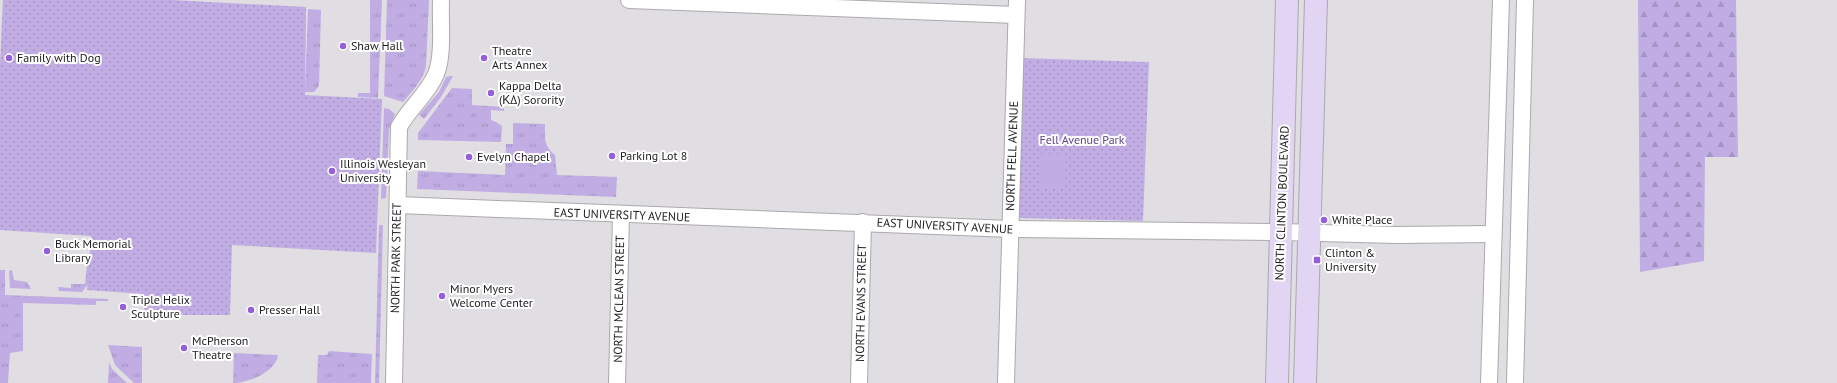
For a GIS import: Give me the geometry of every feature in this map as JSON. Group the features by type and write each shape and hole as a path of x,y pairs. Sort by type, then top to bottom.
{"street":[{"name":"NORTH PARK STREET","path":"394,383 399,127 429,85 438,67 441,0"},
{"path":"629,0 1016,7"},
{"name":"NORTH CLINTON BOULEVARD","path":"1277,383 1288,0"},
{"path":"1306,383 1316,0"},
{"path":"1489,383 1501,0"},
{"path":"1515,383 1525,0"},
{"name":"NORTH FELL AVENUE","path":"1006,383 1016,7"},
{"path":"1287,23 1315,24"},
{"name":"EAST UNIVERSITY AVENUE","path":"398,205 621,215 863,222 1010,229 1310,232 1396,235 1493,234"},
{"name":"NORTH MCLEAN STREET","path":"617,383 621,215"},
{"name":"NORTH EVANS STREET","path":"859,383 863,222"},
{"path":"1493,234 1496,241 1502,246 1510,246 1519,236"}],"green space":[{"path":"3,0 172,0 306,7 305,95 382,99 376,253 232,245 230,315 144,315 144,294 87,290 91,236 0,230 0,65"},
{"path":"370,0 382,0 378,98 358,97 358,93 370,93"},
{"path":"387,0 429,0 425,71 420,81 403,102 384,96"},
{"path":"1638,0 1736,0 1738,157 1705,157 1704,261 1640,272"},
{"path":"308,9 321,10 319,86 314,92 305,92"},
{"name":"Fell Avenue Park","path":"1020,58 1149,62 1143,221 1016,218"},
{"path":"453,76 441,97 424,119 419,115 439,92 446,77"},
{"path":"452,88 472,89 472,105 504,107 504,111 491,110 491,120 502,126 501,142 418,140 418,133"},
{"path":"384,108 389,109 395,114 389,129 386,198 381,199"},
{"path":"513,123 545,124 546,141 548,148 555,155 557,175 617,177 616,197 417,189 418,171 505,175 506,144 513,144"},
{"path":"1041,154 1066,154 1065,188 1040,187"},
{"path":"379,225 383,225 379,383 375,383"},
{"path":"96,265 97,272 82,292 59,291 58,287 71,288 71,284 85,284 87,266"},
{"path":"0,270 5,270 5,295 108,299 108,301 96,301 96,305 23,303 23,351 10,353 8,383 0,383"},
{"path":"12,270 14,280 27,282 31,289 10,288 9,271"},
{"path":"108,345 142,347 142,383 134,383 115,365"},
{"path":"329,351 372,354 371,383 317,383 318,355 327,355"},
{"path":"234,353 278,355 272,367 267,371 253,379 233,383"},
{"path":"109,362 112,369 127,383 108,383"}],"place":[{"name":"Shaw Hall","path":"343,46"},
{"name":"Family with Dog","path":"9,58"},
{"name":"Theatre Arts Annex","path":"484,58"},
{"name":"Kappa Delta (ΚΔ) Sorority","path":"491,93"},
{"name":"Parking Lot 8","path":"612,156"},
{"name":"Evelyn Chapel","path":"469,157"},
{"name":"Illinois Wesleyan University","path":"332,171"},
{"name":"White Place","path":"1324,220"},
{"name":"Buck Memorial Library","path":"47,251"},
{"name":"Clinton & University","path":"1317,260"},
{"name":"Minor Myers Welcome Center","path":"442,296"},
{"name":"Triple Helix Sculpture","path":"123,307"},
{"name":"Presser Hall","path":"251,310"},
{"name":"McPherson Theatre","path":"184,348"}]}
